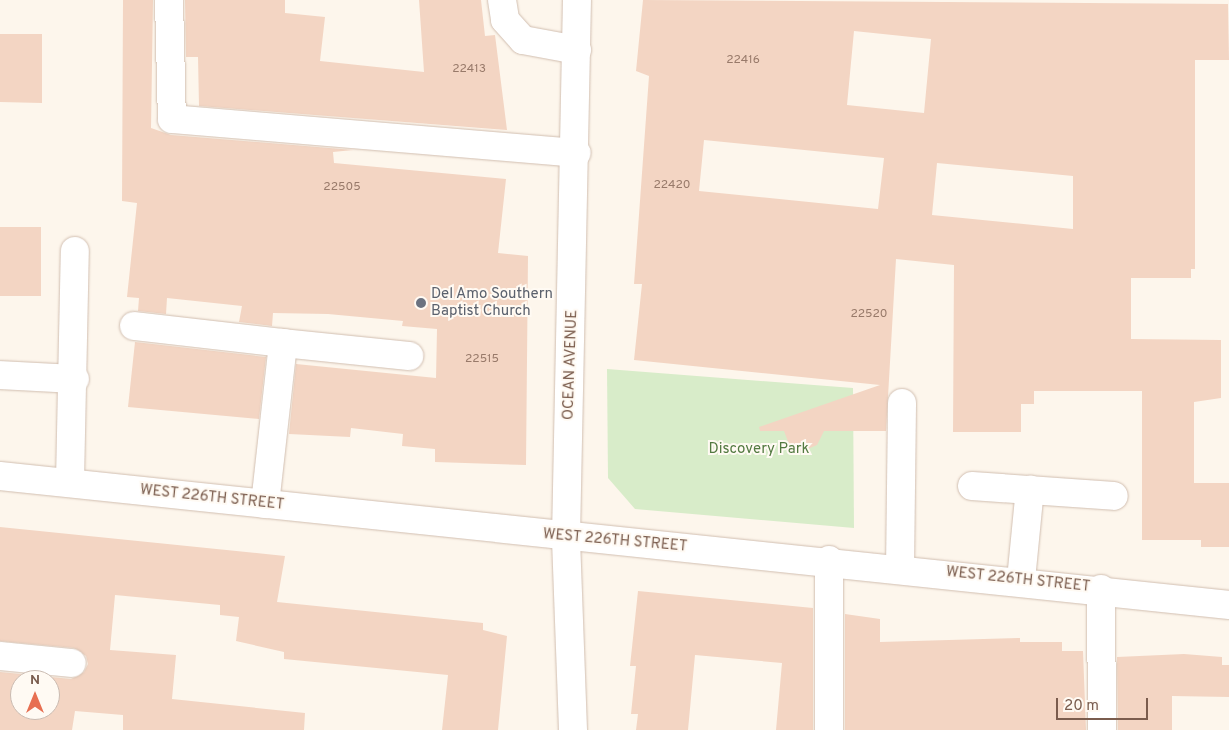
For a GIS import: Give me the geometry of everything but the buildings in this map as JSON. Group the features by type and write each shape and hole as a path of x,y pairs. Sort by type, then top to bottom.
{"street":[{"path":"169,0 172,119 577,153"},
{"path":"502,0 505,20 523,40 577,50"},
{"name":"OCEAN AVENUE","path":"572,730 566,537 577,153 577,0"},
{"path":"70,482 75,379 76,251"},
{"path":"134,326 409,356"},
{"path":"265,504 283,343"},
{"path":"0,375 75,379"},
{"path":"900,569 902,403"},
{"name":"WEST 226TH STREET","path":"0,476 70,482 566,537 829,560 900,569 1021,580 1229,605"},
{"path":"972,486 1114,496"},
{"path":"1021,580 1030,489"},
{"path":"829,560 830,730"},
{"path":"1101,589 1102,730"},
{"path":"0,656 72,663"}],"green space":[{"name":"Discovery Park","path":"607,369 853,388 854,528 635,509 608,478"}],"place":[{"name":"Del Amo Southern Baptist Church","path":"421,303"}]}
